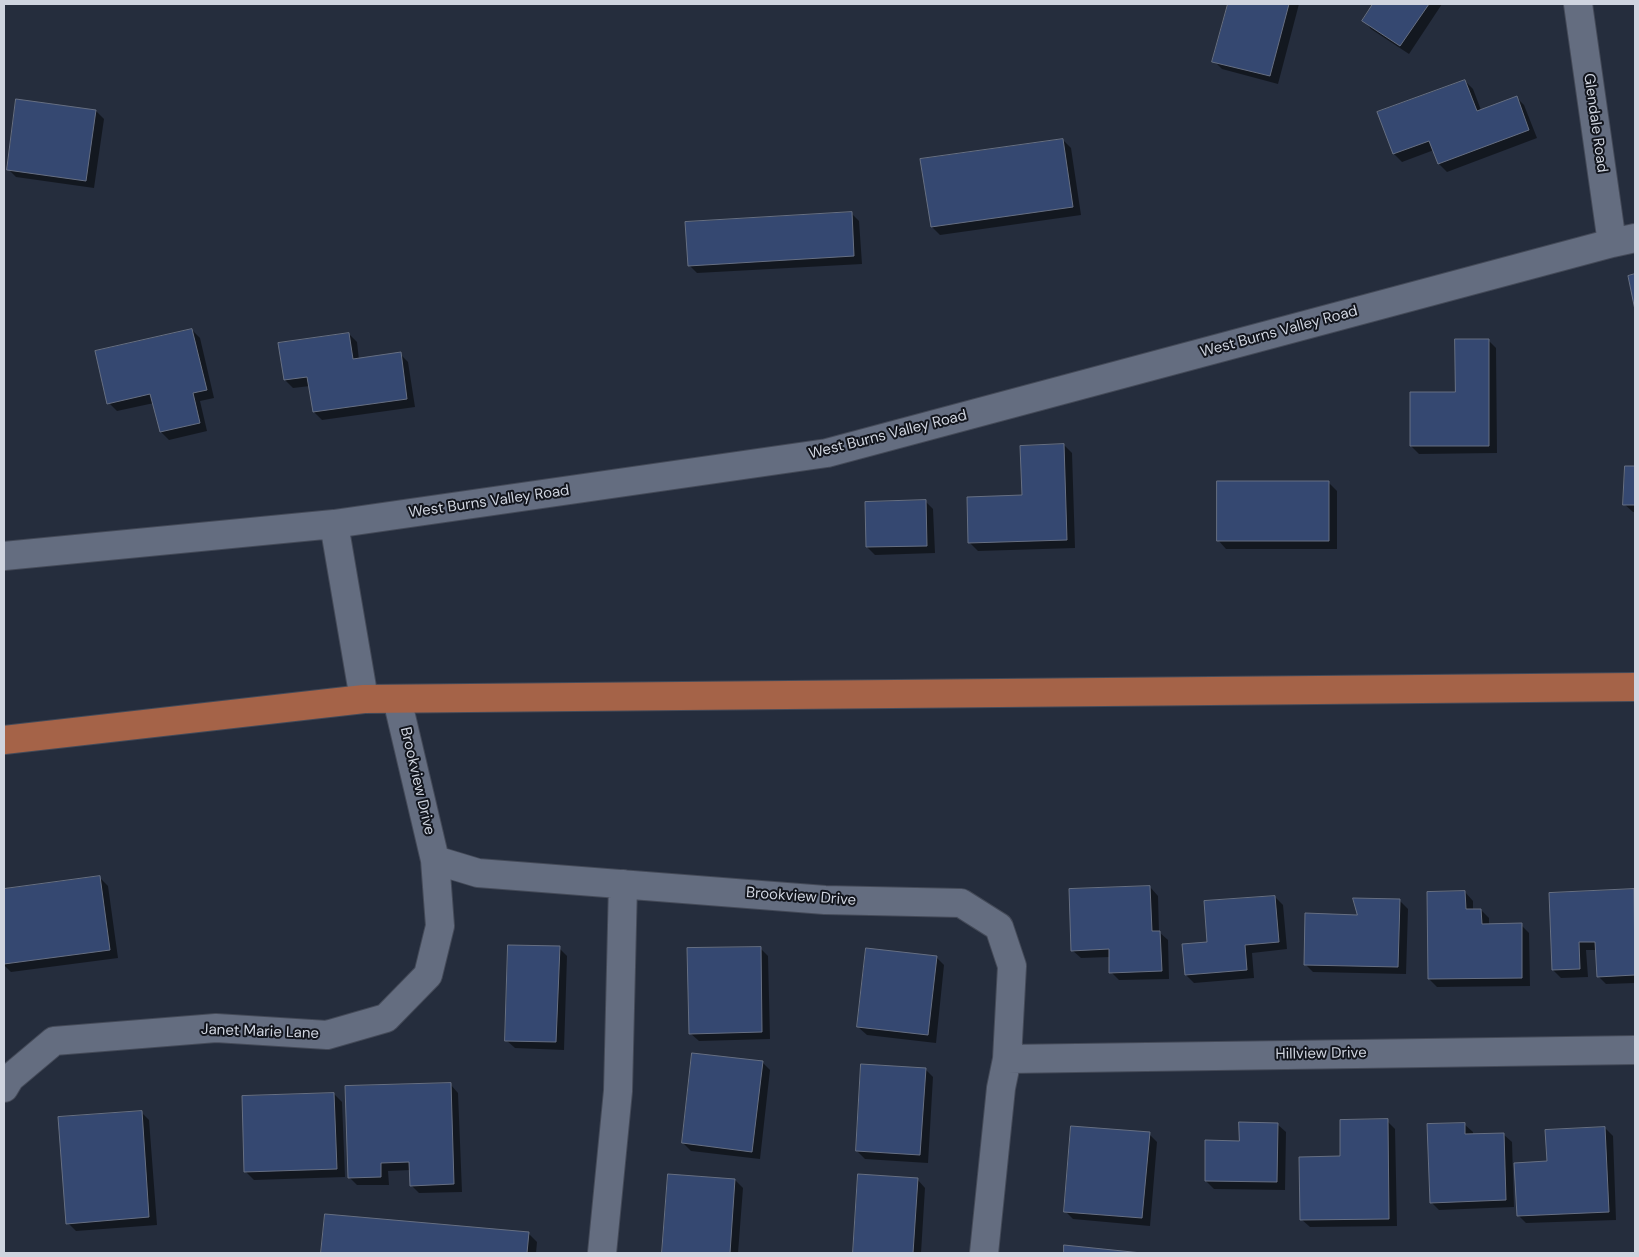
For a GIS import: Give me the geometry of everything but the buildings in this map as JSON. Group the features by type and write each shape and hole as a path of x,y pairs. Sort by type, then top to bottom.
{"main road":[{"path":"4,740 364,699 1635,687"}],"street":[{"name":"Glendale Road","path":"1578,4 1624,240"},
{"name":"West Burns Valley Road","path":"4,556 334,524 827,453 1624,240"},
{"path":"334,524 364,699"},
{"name":"Brookview Drive","path":"397,699 435,860 478,873 825,900 961,903 998,927 1012,966 1007,1059 1001,1088 984,1253"},
{"name":"Janet Marie Lane","path":"4,1088 10,1078 54,1041 216,1028 326,1034 386,1018 428,975 440,926 435,860"},
{"path":"602,1253 618,1091 623,884"},
{"name":"Hillview Drive","path":"1007,1059 1635,1050"}]}
